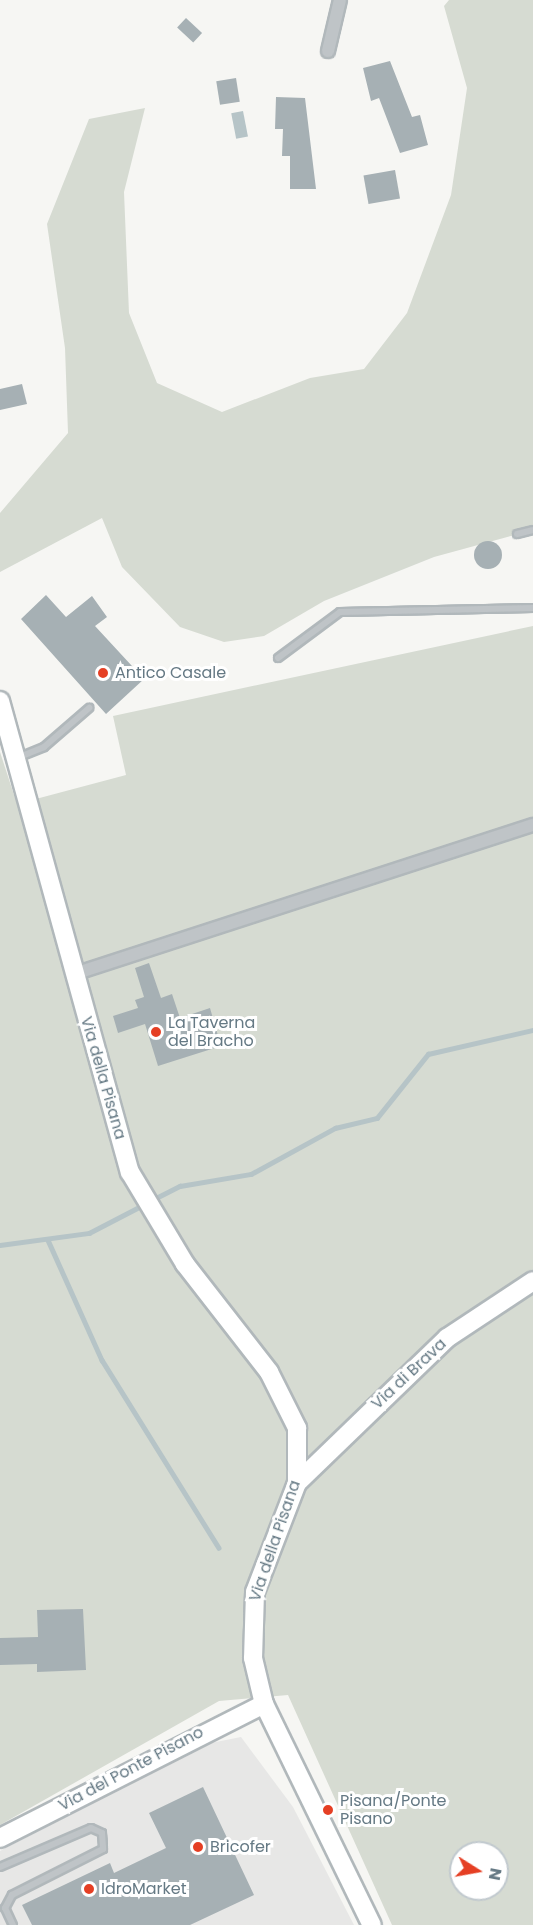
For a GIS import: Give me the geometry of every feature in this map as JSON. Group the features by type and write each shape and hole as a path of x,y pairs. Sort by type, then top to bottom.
{"main road":[{"name":"Via della Pisana","path":"0,701 74,974 134,1179 159,1225 285,1399 298,1438 297,1483 252,1608 253,1658 264,1704 372,1925"},
{"name":"Via di Brava","path":"297,1483 447,1338 533,1281"},
{"name":"Via del Ponte Pisano","path":"0,1838 264,1704"}],"street":[{"path":"328,51 340,0"},
{"path":"74,974 533,825"}],"lane":[{"path":"517,534 533,530"},
{"path":"278,658 340,612 533,608"},
{"path":"17,758 44,747 89,708"},
{"path":"0,1866 91,1828 102,1833 103,1849 12,1895 5,1908 13,1925"}],"shaded area":[{"path":"449,0 533,0 533,530 434,557 324,601 264,636 224,642 180,627 122,567 102,518 0,572 0,513 68,433 65,348 47,224 89,119 145,108 124,192 129,313 157,383 222,412 310,378 364,369 407,313 451,195 467,88 444,6"},
{"path":"243,111 248,137 236,139 231,113"},
{"path":"533,626 533,1925 392,1925 288,1695 219,1701 0,1825 0,752 17,804 126,775 113,716"},
{"path":"241,1737 293,1807 354,1925 0,1925 0,1851 206,1744"}],"building":[{"path":"186,18 202,33 193,43 177,28"},
{"path":"390,61 412,117 420,115 428,145 400,153 379,98 371,101 363,68"},
{"path":"236,78 240,102 220,105 216,81"},
{"path":"276,97 305,98 316,189 290,189 290,156 282,156 283,129 275,129"},
{"path":"395,170 400,199 369,204 363,176"},
{"path":"22,384 27,404 0,410 0,389"},
{"path":"488,541 498,545 502,555 498,565 488,569 478,565 474,555 478,545"},
{"path":"46,595 66,617 92,596 107,617 95,626 144,679 106,714 21,619"},
{"path":"149,963 161,998 172,994 180,1018 210,1008 221,1046 158,1066 145,1024 118,1033 113,1016 138,1008 135,1000 144,997 135,968"},
{"path":"83,1609 86,1670 37,1672 37,1664 0,1665 0,1638 38,1637 37,1610"},
{"path":"203,1787 254,1895 190,1925 32,1925 22,1905 110,1863 114,1873 166,1848 149,1813"}],"waterway":[{"path":"152,1200 180,1186 251,1174 335,1128 377,1118 428,1054 533,1030"},
{"path":"0,1245 89,1233 145,1204"},
{"path":"48,1240 102,1360 219,1548"}],"place":[{"name":"Antico Casale","path":"103,673"},
{"name":"La Taverna del Bracho","path":"156,1032"},
{"name":"Pisana/Ponte Pisano","path":"328,1810"},
{"name":"Bricofer","path":"198,1847"},
{"name":"IdroMarket","path":"89,1889"}]}
